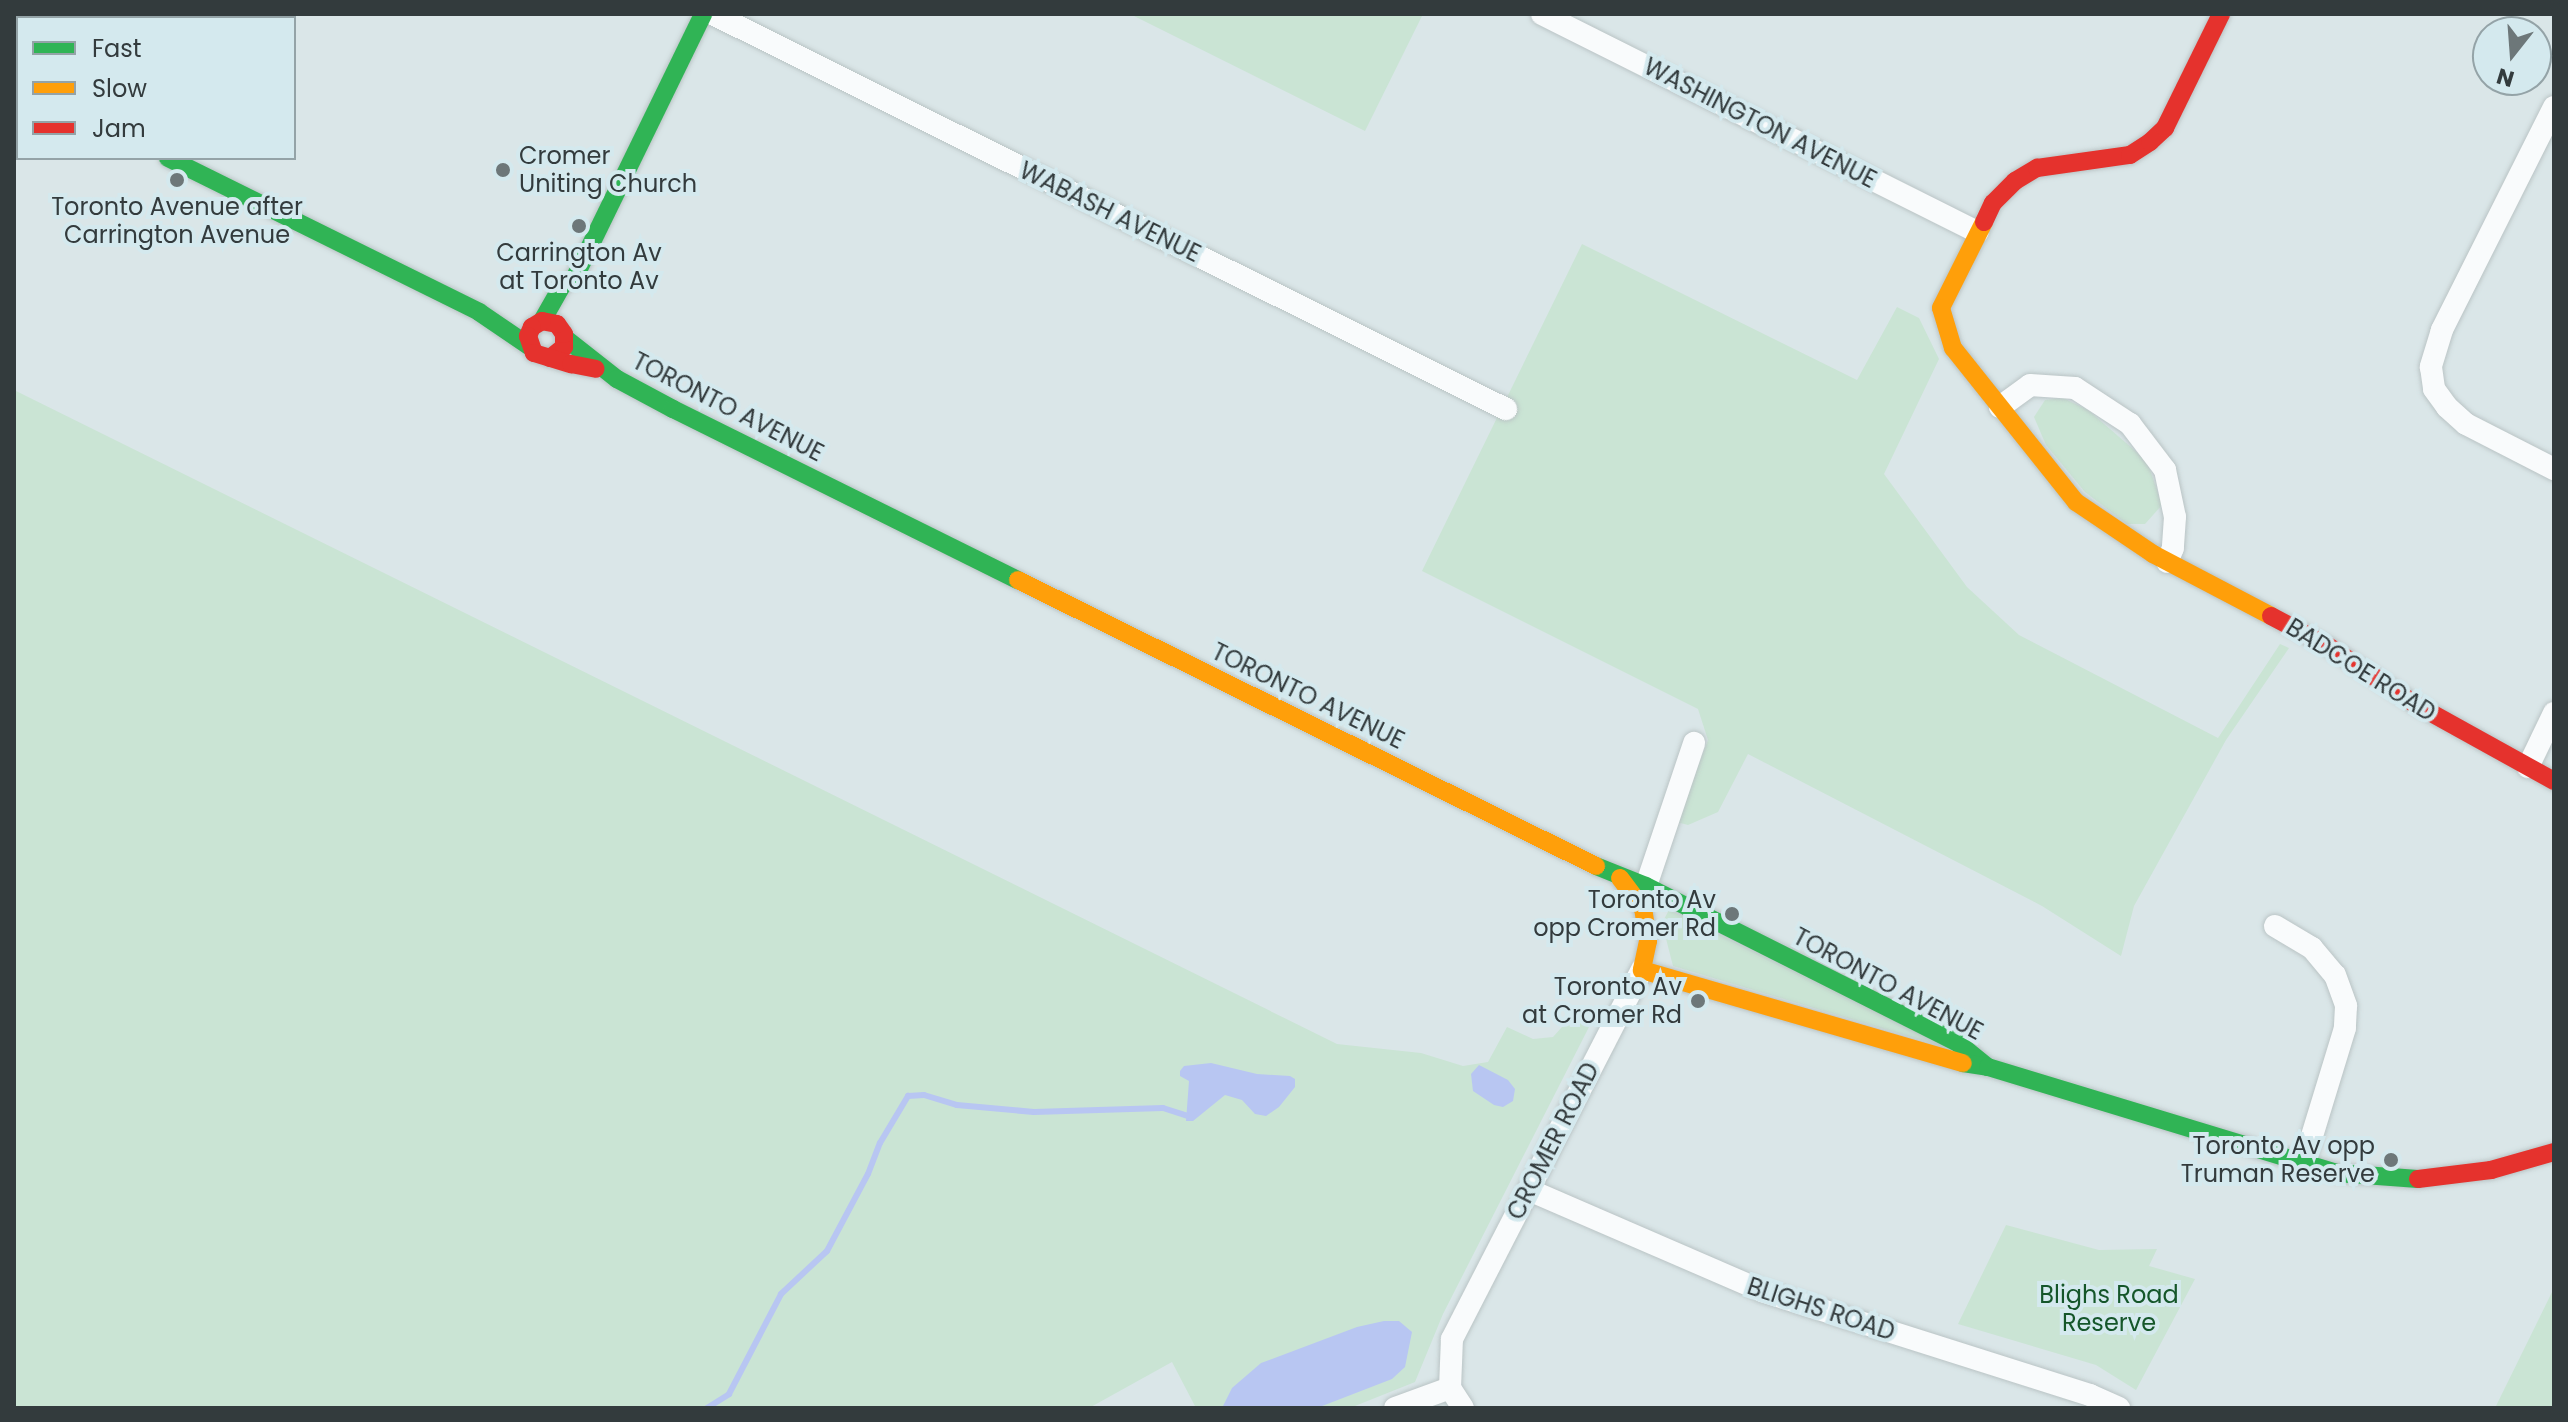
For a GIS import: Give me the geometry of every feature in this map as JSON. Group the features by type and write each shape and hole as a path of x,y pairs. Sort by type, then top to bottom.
{"street":[{"path":"529,346 529,333 540,322 563,284 574,279 703,14"},
{"name":"WABASH AVENUE","path":"713,14 1506,409"},
{"name":"WASHINGTON AVENUE","path":"1542,14 1977,232"},
{"path":"1977,232 1993,203 2015,181 2037,168 2130,155 2150,142 2165,128 2221,14"},
{"path":"2554,107 2442,330 2431,367 2434,389 2447,407 2466,424 2554,469"},
{"path":"172,160 479,312 482,317 529,346 538,356 550,358 561,351 577,290 574,279"},
{"name":"BADCOE ROAD","path":"1977,232 1941,308 1953,348 2076,502 2167,562 2328,646 2415,704 2554,781"},
{"path":"479,312 487,309 557,324 565,336"},
{"name":"TORONTO AVENUE","path":"565,336 603,370 686,415 1620,878 1646,886 1958,1043 1988,1067"},
{"name":"TORONTO AVENUE","path":"550,358 603,370"},
{"path":"2000,407 2030,385 2075,388 2130,424 2165,470 2175,517 2173,548 2167,562"},
{"path":"2528,767 2554,713"},
{"path":"1646,886 1694,743"},
{"name":"CROMER ROAD","path":"1450,1388 1452,1339 1642,970 1648,941 1643,908 1620,878"},
{"path":"2275,926 2312,948 2335,975 2346,1006 2345,1028 2303,1165"},
{"name":"TORONTO AVENUE","path":"1642,970 1948,1061 1988,1067 2303,1165 2375,1179 2428,1180 2491,1170 2554,1152"},
{"name":"BLIGHS ROAD","path":"1529,1190 1762,1291 2090,1395 2119,1408"},
{"path":"1395,1408 1450,1388 1463,1408"}],"green space":[{"path":"1130,14 1423,14 1365,131"},
{"path":"1582,244 1857,380 1897,307 1919,318 1939,359 1884,474 1967,587 2019,635 2218,738 2280,644 2289,648 2226,740 2134,906 2121,956 2042,906 1748,754 1718,812 1688,825 1677,822 1708,740 1698,709 1422,571"},
{"path":"14,390 1337,1044 1421,1053 1463,1066 1488,1062 1507,1027 1533,1039 1553,1037 1570,1018 1589,1027 1443,1314 1415,1382 1350,1408 1196,1408 1172,1362 1089,1408 14,1408"},
{"path":"2063,398 2088,410 2147,461 2162,505 2145,524 2127,524 2085,492 2046,445 2034,417 2045,400"},
{"path":"1669,910 1958,1051 1673,966 1662,923"},
{"name":"Blighs Road Reserve","path":"2006,1225 2099,1250 2157,1249 2149,1266 2195,1279 2136,1390 2096,1365 1958,1324"},
{"path":"2554,1288 2554,1408 2495,1408"}],"water":[{"path":"1211,1063 1257,1074 1290,1076 1295,1079 1295,1087 1279,1107 1266,1116 1255,1114 1242,1100 1225,1095 1193,1121 1186,1121 1189,1081 1180,1076 1180,1071 1184,1066"},
{"path":"1479,1065 1508,1080 1515,1089 1513,1101 1503,1107 1494,1105 1473,1091 1471,1074"},
{"path":"1399,1321 1412,1332 1405,1367 1392,1379 1317,1408 1222,1408 1232,1388 1261,1363 1357,1327"}],"waterway":[{"path":"707,1408 729,1394 781,1294 827,1251 868,1174 880,1143 908,1096 924,1095 957,1105 1034,1112 1163,1108 1187,1116"}],"traffic: fast":[{"path":"542,321 563,284 574,279 703,14"},
{"path":"172,160 479,312 529,346"},
{"path":"565,338 617,379 673,409 1018,580"},
{"path":"1596,866 1646,886 1958,1043 1988,1067"},
{"path":"1963,1063 1988,1067 2337,1173 2418,1179"}],"traffic: slow":[{"path":"1984,222 1941,308 1953,348 2076,502 2153,554 2271,616"},
{"path":"1018,580 1596,866"},
{"path":"1620,878 1643,908 1648,941 1642,970 1963,1063"}],"traffic: jam":[{"path":"1984,222 1993,203 2015,181 2037,168 2130,155 2150,142 2165,128 2221,14"},
{"path":"550,358 564,347 564,334 557,324 542,321 532,327 528,336 534,353 571,364 596,369"},
{"path":"2271,616 2328,646 2415,704 2554,781"},
{"path":"2418,1179 2491,1170 2554,1152"}],"place":[{"name":"Cromer Uniting Church","path":"503,170"},
{"name":"Toronto Avenue after Carrington Avenue","path":"177,180"},
{"name":"Carrington Av at Toronto Av","path":"579,226"},
{"name":"Toronto Av opp Cromer Rd","path":"1732,914"},
{"name":"Toronto Av at Cromer Rd","path":"1698,1001"},
{"name":"Toronto Av opp Truman Reserve","path":"2391,1160"}]}
